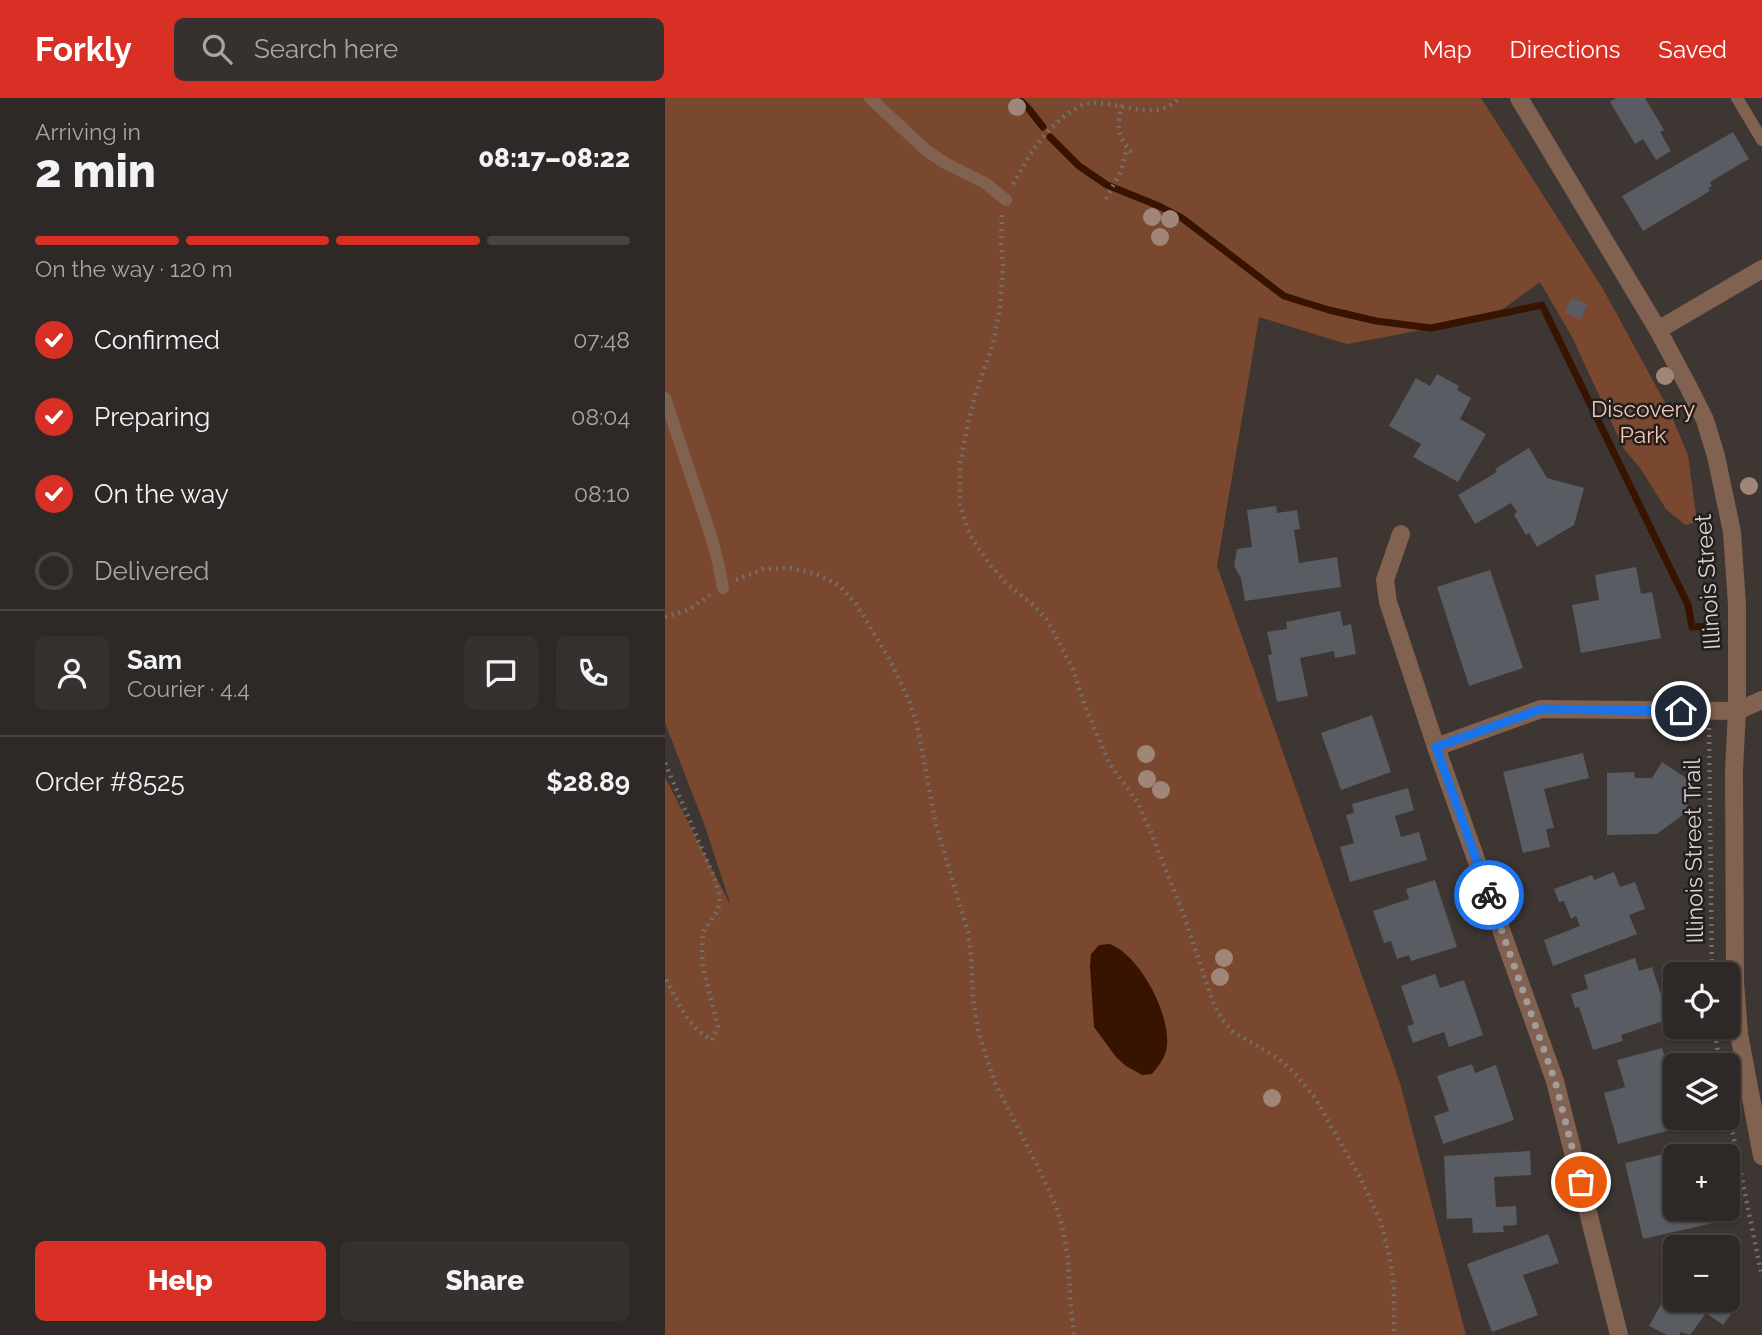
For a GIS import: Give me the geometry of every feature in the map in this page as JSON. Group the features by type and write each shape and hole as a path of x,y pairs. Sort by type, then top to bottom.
{"street":[{"name":"Illinois Street","path":"1519,98 1658,330 1705,420 1716,456 1732,532 1737,605 1734,770 1735,982 1739,1034 1762,1156"},
{"path":"1658,330 1762,269"},
{"path":"1401,534 1385,580 1388,602 1436,747 1555,1081 1619,1335"},
{"path":"1436,747 1541,709 1737,711 1762,701"}],"lane":[{"path":"870,98 926,150 964,174 985,183 1006,200"},
{"path":"1737,98 1762,140"},
{"path":"665,398 711,537 723,588"}],"path":[{"path":"1180,98 1174,104 1161,109 1142,109 1103,101 1075,109 1048,130 1035,145 1010,189 1000,221 1003,267 1000,307 993,344 968,423 961,464 960,505 970,535 990,565 1047,620 1073,668 1082,698 1109,764 1138,803 1150,830 1222,1019 1232,1031 1279,1059 1296,1075 1315,1098 1360,1177 1380,1220 1390,1258 1394,1287 1394,1335"},
{"path":"1106,199 1130,151 1122,142 1118,125 1122,105"},
{"path":"665,617 688,610 754,572 790,568 817,574 839,586 856,604 890,660 917,724 936,825 968,932 973,1000 979,1034 995,1083 1038,1167 1062,1225 1075,1335"},
{"name":"Illinois Street Trail","path":"1709,727 1712,962"},
{"path":"665,763 714,877 719,896 718,910 703,932 702,951 703,968 718,1027 712,1040 695,1027 665,977"},
{"path":"1732,1130 1762,1277"}],"green space":[{"name":"Discovery Park","path":"665,98 1481,98 1603,289 1669,410 1688,455 1697,522 1685,525 1666,509 1640,468 1624,449 1572,337 1540,282 1492,317 1347,344 1259,317 1217,566 1400,1083 1466,1335 665,1335 665,777 731,906 706,829 665,723"}],"shaded area":[{"path":"1110,944 1121,950 1142,973 1164,1017 1166,1050 1152,1074 1142,1075 1126,1066 1094,1027 1091,954 1099,945"}],"building":[{"path":"1616,98 1645,98 1664,130 1660,132 1671,151 1656,160 1643,139 1635,144 1610,102"},
{"path":"1733,132 1749,159 1710,182 1710,191 1643,231 1622,196"},
{"path":"1571,298 1587,304 1581,319 1565,313"},
{"path":"1437,374 1459,386 1457,390 1471,398 1460,419 1486,434 1458,482 1413,457 1421,444 1389,426 1416,378 1430,386"},
{"path":"1529,448 1547,478 1584,488 1574,525 1537,547 1514,515 1517,512 1511,503 1475,524 1458,495 1497,472 1495,469"},
{"path":"1276,506 1277,513 1297,510 1300,529 1294,530 1299,563 1337,557 1341,587 1245,601 1241,578 1234,566 1237,549 1252,547 1247,510"},
{"path":"1636,567 1641,594 1652,592 1661,638 1581,653 1572,605 1599,600 1595,575"},
{"path":"1490,570 1523,668 1469,686 1437,587"},
{"path":"1340,611 1343,626 1351,624 1356,654 1335,658 1334,651 1300,658 1308,696 1277,702 1268,655 1272,654 1267,632 1287,629 1286,622"},
{"path":"1372,715 1391,772 1341,790 1321,733"},
{"path":"1583,753 1589,778 1544,789 1554,828 1546,829 1550,847 1523,853 1503,772"},
{"path":"1662,762 1686,778 1688,811 1657,834 1607,835 1607,773 1634,772 1635,778 1652,778"},
{"path":"1408,788 1414,810 1395,816 1401,837 1419,832 1427,860 1350,882 1340,847 1354,843 1346,815 1354,813 1352,804"},
{"path":"1614,872 1620,887 1635,882 1645,909 1629,915 1637,934 1553,966 1544,940 1580,926 1576,916 1571,919 1564,901 1559,902 1554,889 1592,875 1594,880"},
{"path":"1435,880 1457,947 1411,961 1409,955 1397,959 1391,941 1384,943 1373,911 1409,899 1406,889"},
{"path":"1635,958 1639,971 1652,967 1663,1001 1663,1021 1621,1035 1623,1041 1593,1050 1579,1007 1575,1008 1571,994 1588,989 1584,975"},
{"path":"1435,974 1440,988 1464,980 1483,1035 1449,1047 1444,1032 1413,1043 1407,1026 1414,1024 1401,986"},
{"path":"1662,1048 1663,1130 1670,1130 1618,1144 1604,1093 1625,1087 1617,1060"},
{"path":"1472,1064 1475,1073 1496,1065 1514,1120 1443,1144 1434,1116 1449,1111 1437,1076"},
{"path":"1530,1151 1531,1175 1494,1177 1496,1207 1516,1206 1517,1225 1503,1226 1504,1232 1473,1233 1472,1218 1447,1219 1444,1156"},
{"path":"1663,1154 1663,1221 1722,1221 1643,1239 1625,1163"},
{"path":"1548,1234 1559,1263 1523,1275 1538,1315 1492,1332 1467,1264"},
{"path":"1663,1300 1663,1312 1732,1312 1723,1325 1706,1313 1690,1335 1681,1332 1679,1335 1667,1335 1649,1326"}],"waterway":[{"path":"1018,98 1043,127"},
{"path":"1050,137 1079,166 1107,185 1182,218 1284,296 1376,321 1431,328 1542,305 1688,605 1692,627 1713,626"}],"way so far":[{"path":"1489,895 1555,1081 1581,1182"}],"route":[{"path":"1489,895 1436,747 1541,709 1681,711"}]}
